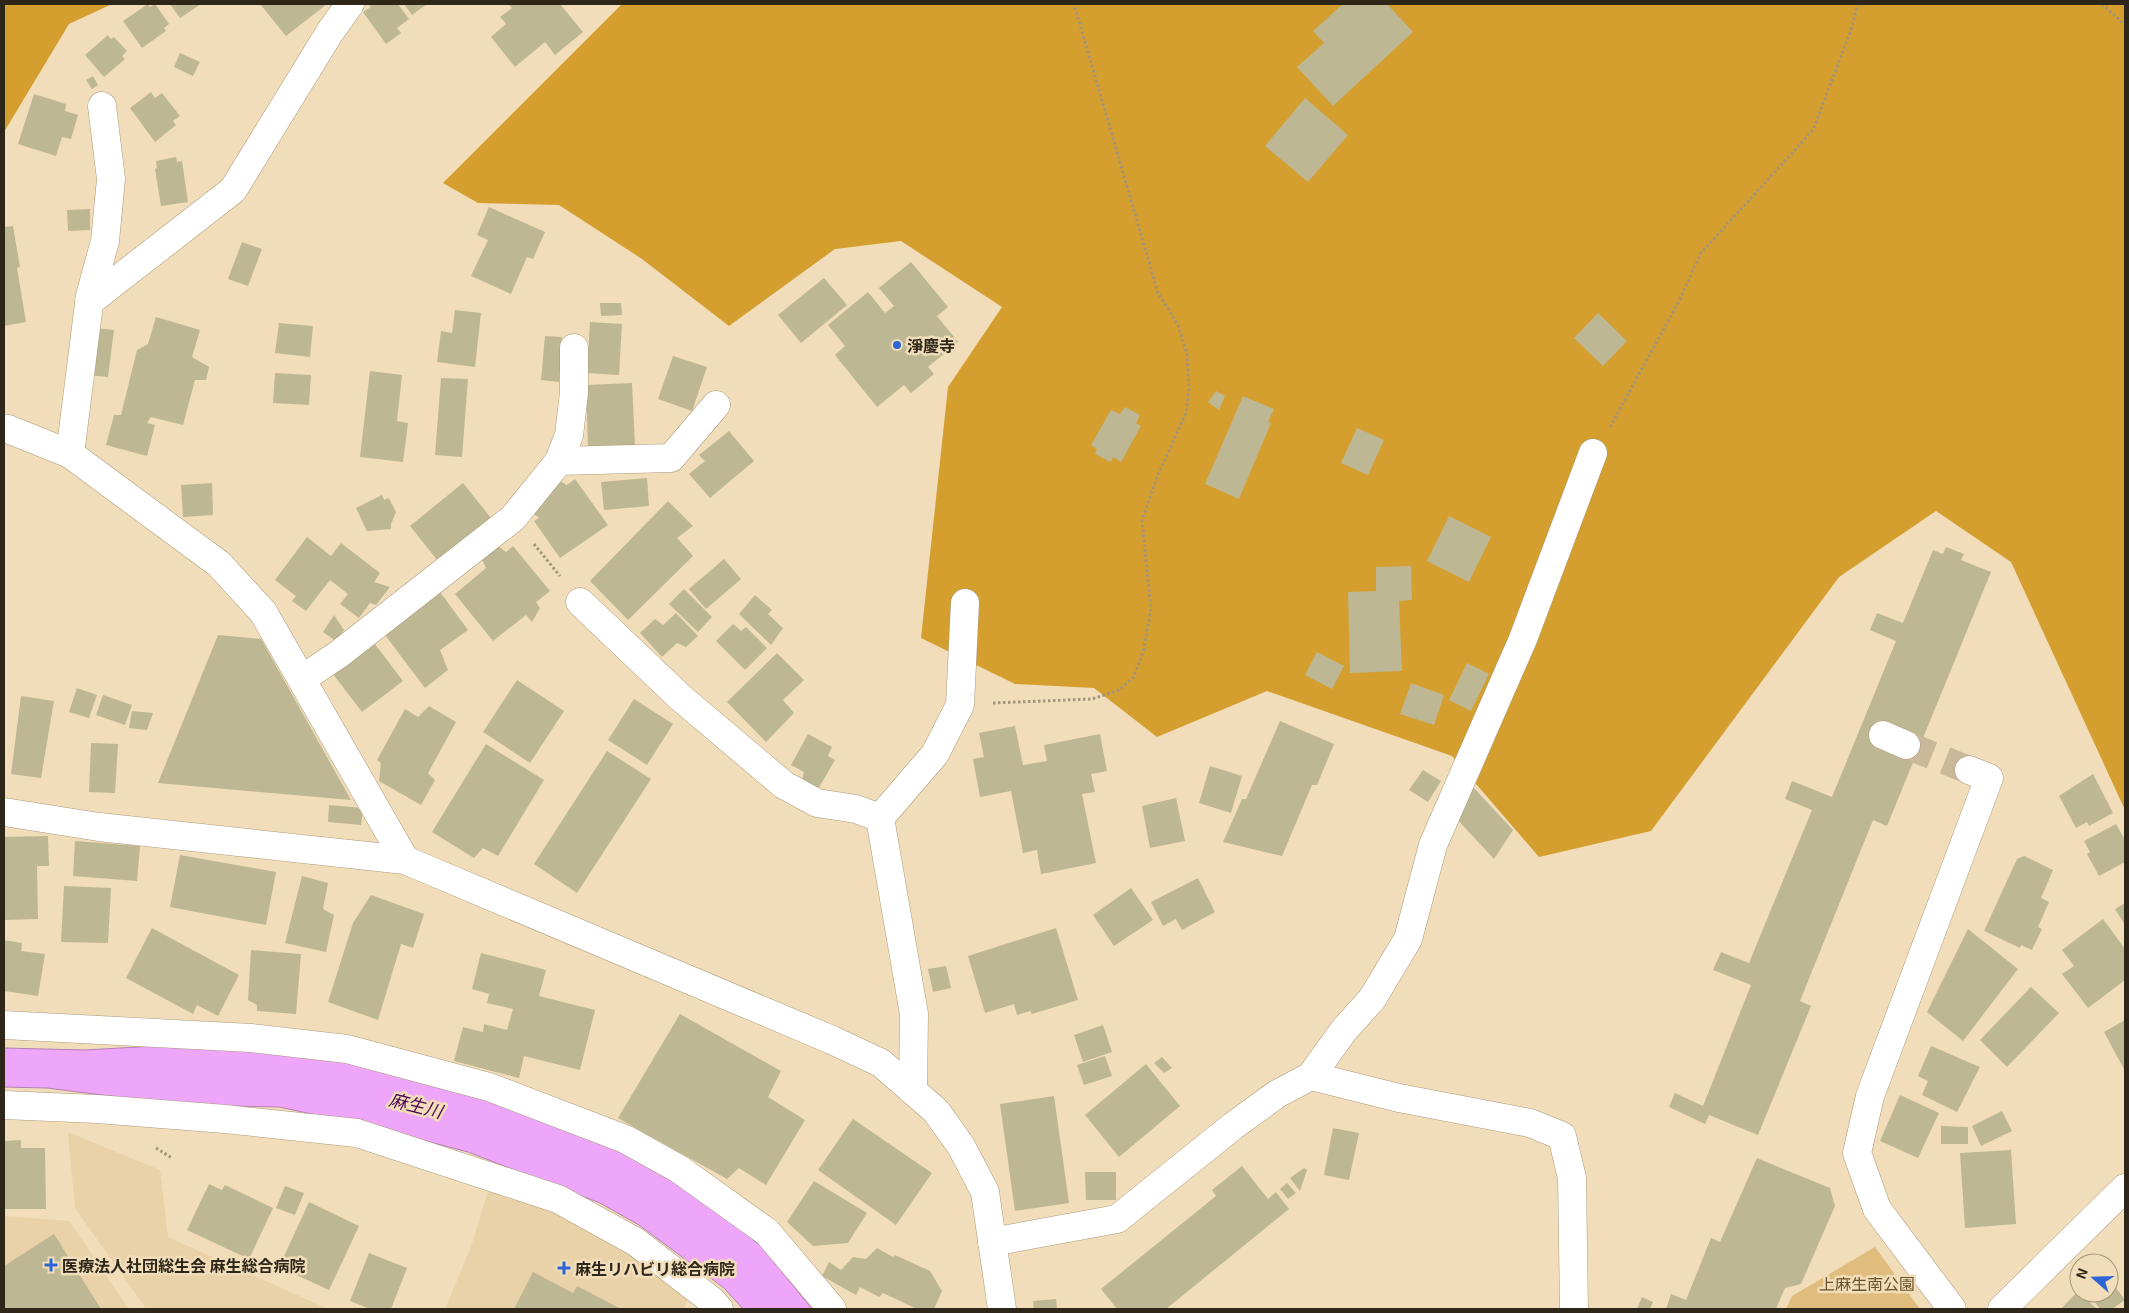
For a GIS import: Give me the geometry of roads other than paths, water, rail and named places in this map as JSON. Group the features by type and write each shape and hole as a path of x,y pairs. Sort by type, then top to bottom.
{"street":[{"path":"89,302 233,190 330,32 350,4"},
{"path":"70,454 89,302 105,241 111,179 102,106"},
{"path":"302,679 339,654 514,518 559,461 569,435 574,393 574,348"},
{"path":"559,461 671,458 716,405"},
{"path":"8,428 70,454 218,564 263,612 405,860"},
{"path":"992,1242 1117,1219 1233,1126 1277,1094 1311,1076 1344,1030 1372,999 1408,939 1433,845 1523,639 1594,453"},
{"path":"580,602 681,698 784,785 817,803 856,810 880,818"},
{"path":"880,818 935,754 960,705 965,603"},
{"path":"1952,1309 1877,1209 1857,1153 1870,1096 1989,778 1968,770"},
{"path":"4,812 99,827 405,860 832,1040 881,1064 936,1111 965,1153 985,1192 1002,1309"},
{"path":"880,818 914,1014 913,1091"},
{"path":"4,1025 251,1038 347,1049 489,1087 626,1139 680,1169 767,1232 832,1309"},
{"path":"1311,1076 1399,1098 1530,1122 1562,1136 1572,1178 1574,1309"},
{"path":"4,1106 97,1109 225,1119 357,1133 558,1199 636,1242 711,1300 719,1309"},
{"path":"2002,1309 2125,1188"}],"water":[{"name":"麻生川","path":"172,1045 295,1055 362,1065 493,1101 579,1130 680,1179 763,1248 812,1309 743,1309 724,1288 639,1225 600,1203 468,1152 373,1127 279,1107 181,1105 47,1088 4,1087 4,1048 85,1050"}],"tunnel":[{"path":"1906,745 1969,770"}],"place":[{"name":"淨慶寺","path":"897,345"},
{"name":"医療法人社団総生会 麻生総合病院","path":"51,1265"},
{"name":"麻生リハビリ総合病院","path":"564,1268"}],"park label":[{"name":"上麻生南公園","path":"1867,1283"}]}
